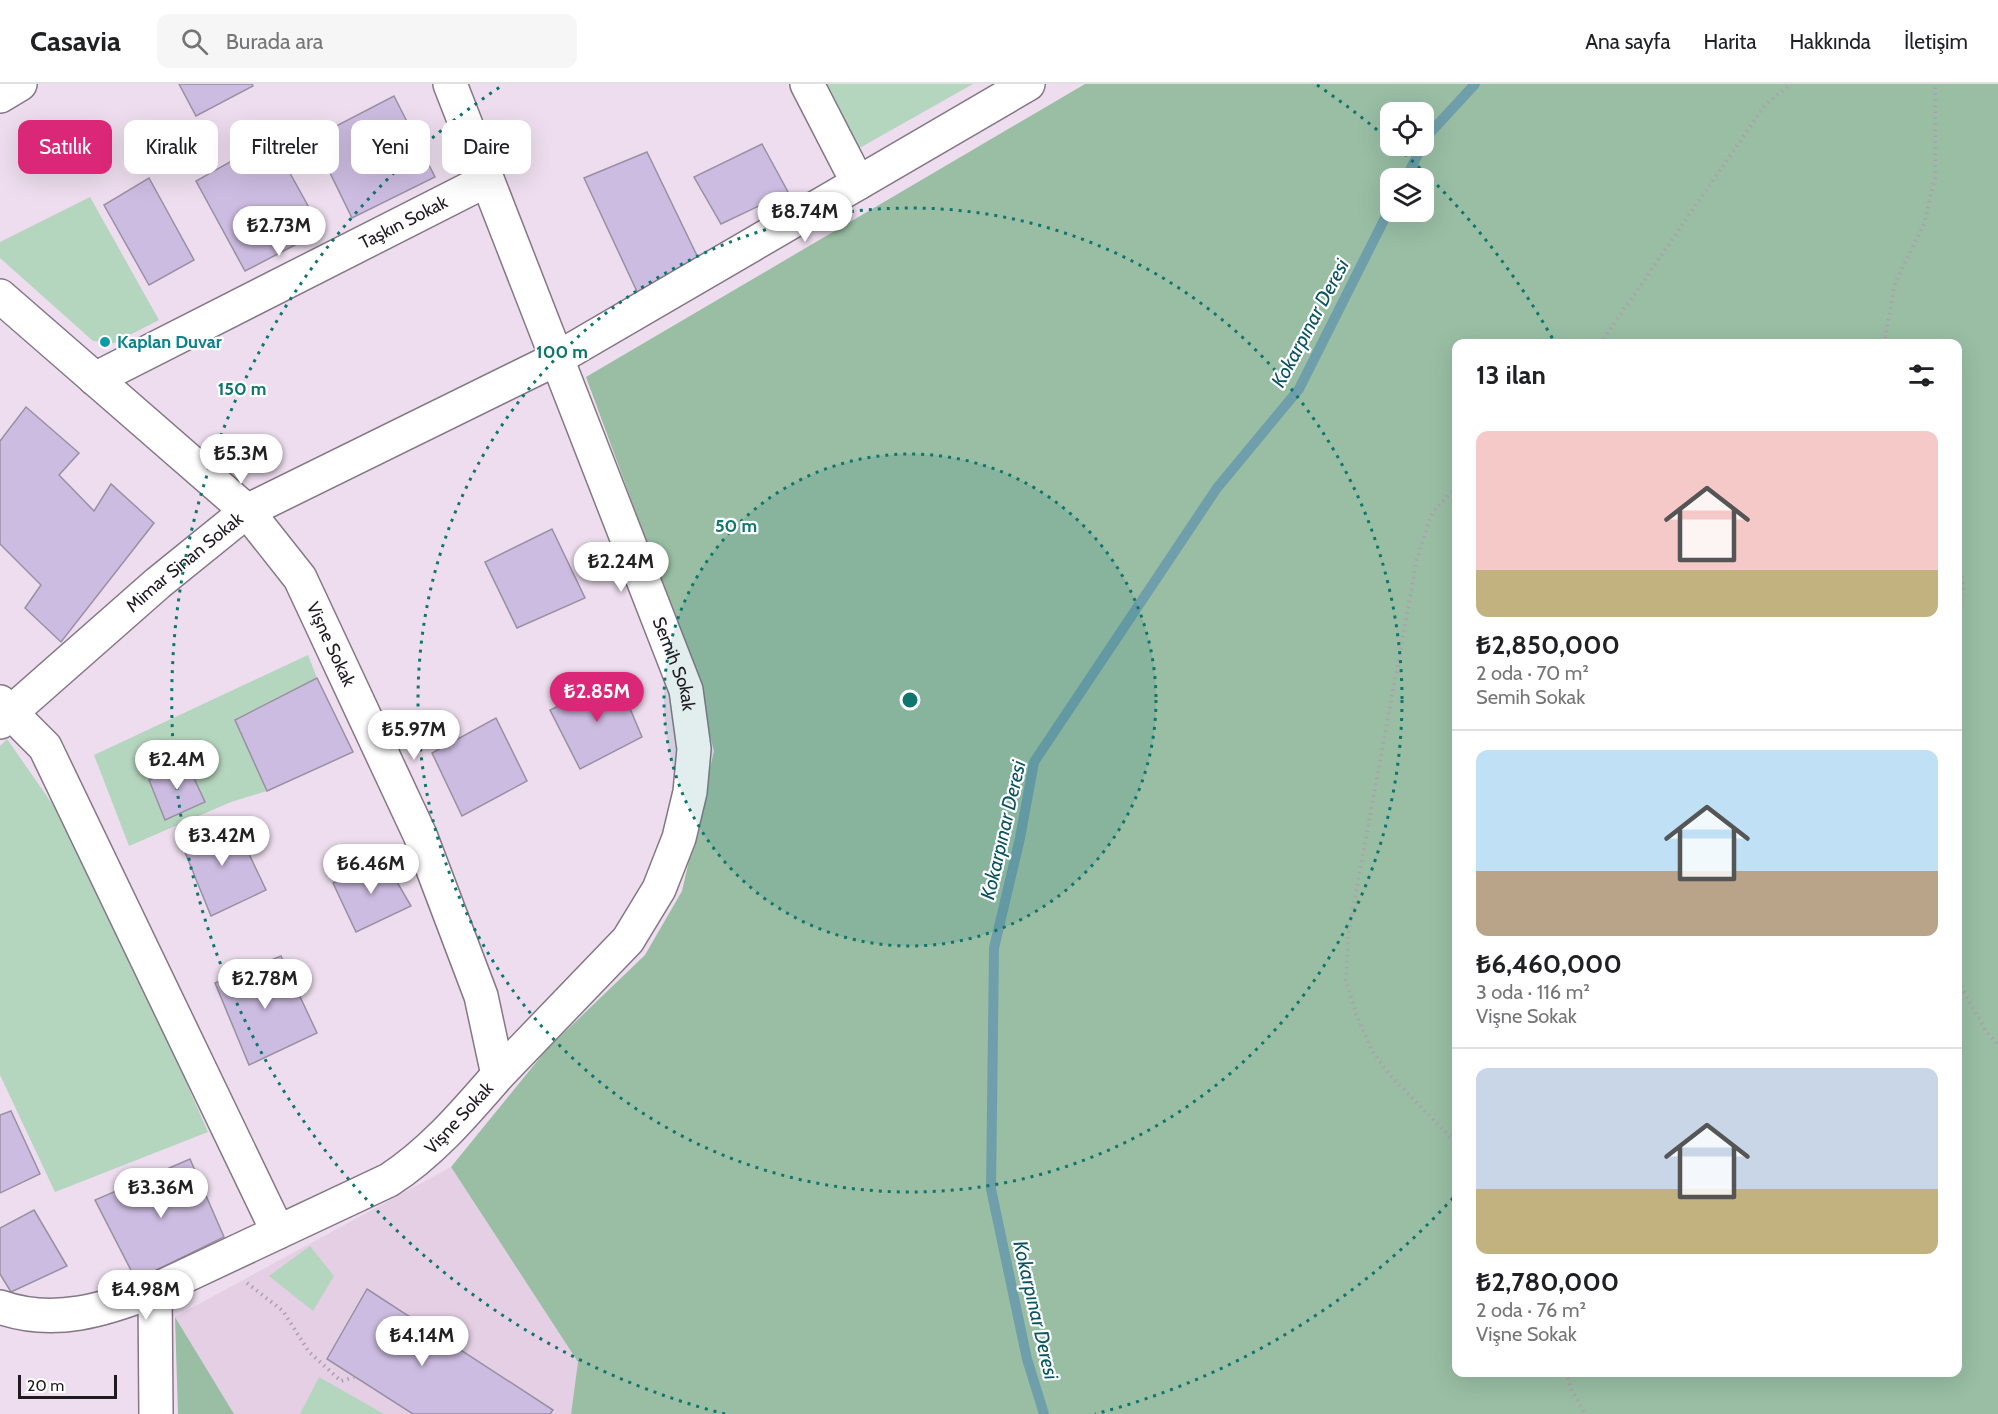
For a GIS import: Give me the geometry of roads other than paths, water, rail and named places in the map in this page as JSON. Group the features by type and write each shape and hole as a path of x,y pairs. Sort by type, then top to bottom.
{"street":[{"path":"0,96 20,84"},
{"name":"Semih Sokak","path":"450,84 686,690 694,748 690,792 679,838 659,889 627,940 498,1075"},
{"path":"807,84 858,183"},
{"name":"Mimar Sinan Sokak","path":"4,712 247,511 556,359 1028,84"},
{"name":"Taşkın Sokak","path":"95,379 487,180"},
{"name":"Vişne Sokak","path":"0,296 247,511 300,578 420,836 481,996 498,1075 439,1142 417,1162 388,1180 155,1290 87,1313 52,1317 14,1312 0,1307"},
{"path":"4,712 45,747 278,1232"},
{"path":"155,1290 156,1414"}],"waterway":[{"name":"Kokarpınar Deresi","path":"1434,128 1475,84"},
{"name":"Kokarpınar Deresi","path":"1411,168 1417,156"},
{"name":"Kokarpınar Deresi","path":"1044,1414 1027,1359 991,1189 994,948 1020,838 1034,762 1217,488 1299,389 1383,222"}],"place":[{"name":"Kaplan Duvar","path":"105,342"}]}
